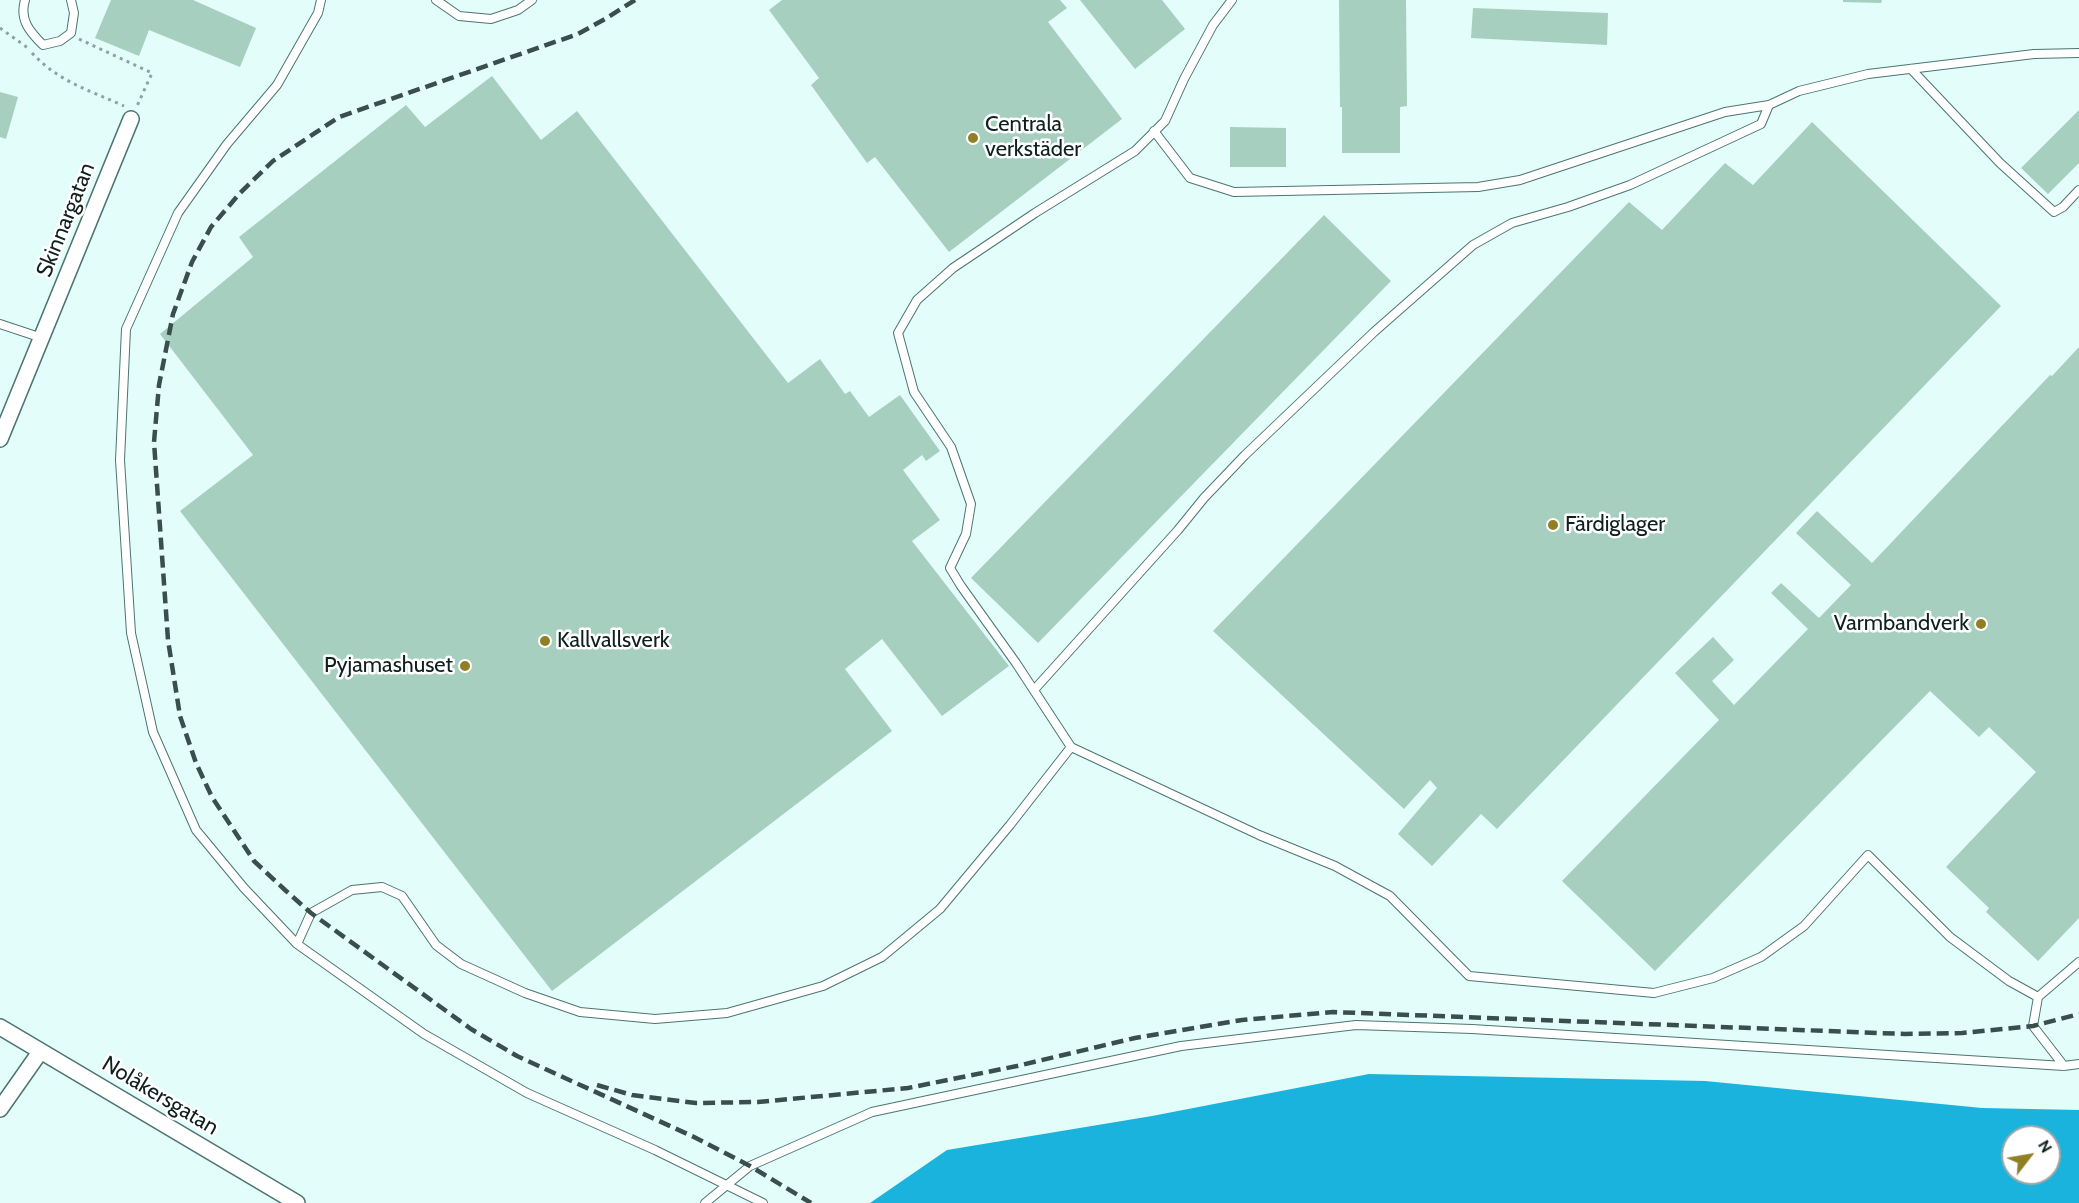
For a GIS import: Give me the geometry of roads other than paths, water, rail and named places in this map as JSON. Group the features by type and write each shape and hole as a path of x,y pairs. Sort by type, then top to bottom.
{"street":[{"name":"Skinnargatan","path":"0,439 133,115"},
{"name":"Nolåkersgatan","path":"0,1027 297,1203"},
{"path":"0,1109 40,1052"}],"lane":[{"path":"25,0 23,6 27,29 44,45 60,41 71,33 74,13 71,0"},
{"path":"321,0 318,12 277,85 227,144 178,213 126,329 120,460 131,633 153,732 196,830 244,888 297,944 424,1034 526,1093 655,1150 763,1203"},
{"path":"436,0 459,16 491,19 518,10 532,0"},
{"path":"1232,0 1213,26 1184,79 1165,121 1135,151 1035,213 953,268 916,300 897,333 914,392 951,447 971,504 966,534 951,568 1071,747 1259,835 1335,866 1390,896 1469,976 1654,993 1713,978 1761,957 1804,926 1868,855 1950,937 2009,981 2038,997"},
{"path":"1155,131 1190,178 1234,192 1478,186 1520,180 1725,112 1769,105 1799,91 1868,74 2034,54 2079,53"},
{"path":"1911,69 2000,163 2054,212 2063,207 2079,190"},
{"path":"1034,690 1245,455 1374,332 1473,245 1512,224 1568,207 1630,184 1761,124 1769,105"},
{"path":"0,324 42,338"},
{"path":"297,944 311,913 352,890 382,887 402,896 436,945 461,964 525,993 580,1012 655,1019 728,1013 823,986 882,957 940,909 1071,747"},
{"path":"2064,1066 2033,1026 2038,997 2079,962"},
{"path":"705,1203 750,1166 872,1112 1181,1046 1356,1025 1472,1029 2064,1066 2079,1064"}],"water":[{"path":"1369,1074 1705,1081 1982,1108 2079,1110 2079,1203 870,1203 947,1150 1152,1116"}],"railway":[{"path":"635,0 578,34 339,117 273,161 240,193 211,227 192,262 173,314 159,385 154,442 168,640 180,716 196,763 212,797 254,861 311,913 471,1029 517,1056 694,1137 750,1166 811,1203"},
{"path":"597,1085 632,1095 696,1103 758,1102 908,1088 1017,1066 1135,1038 1242,1020 1333,1012 1905,1034 1962,1033 2033,1026 2079,1014"}],"place":[{"name":"Centrala verkstäder","path":"973,138"},
{"name":"Färdiglager","path":"1553,525"},
{"name":"Varmbandverk","path":"1981,624"},
{"name":"Kallvallsverk","path":"545,641"},
{"name":"Pyjamashuset","path":"465,666"}]}
